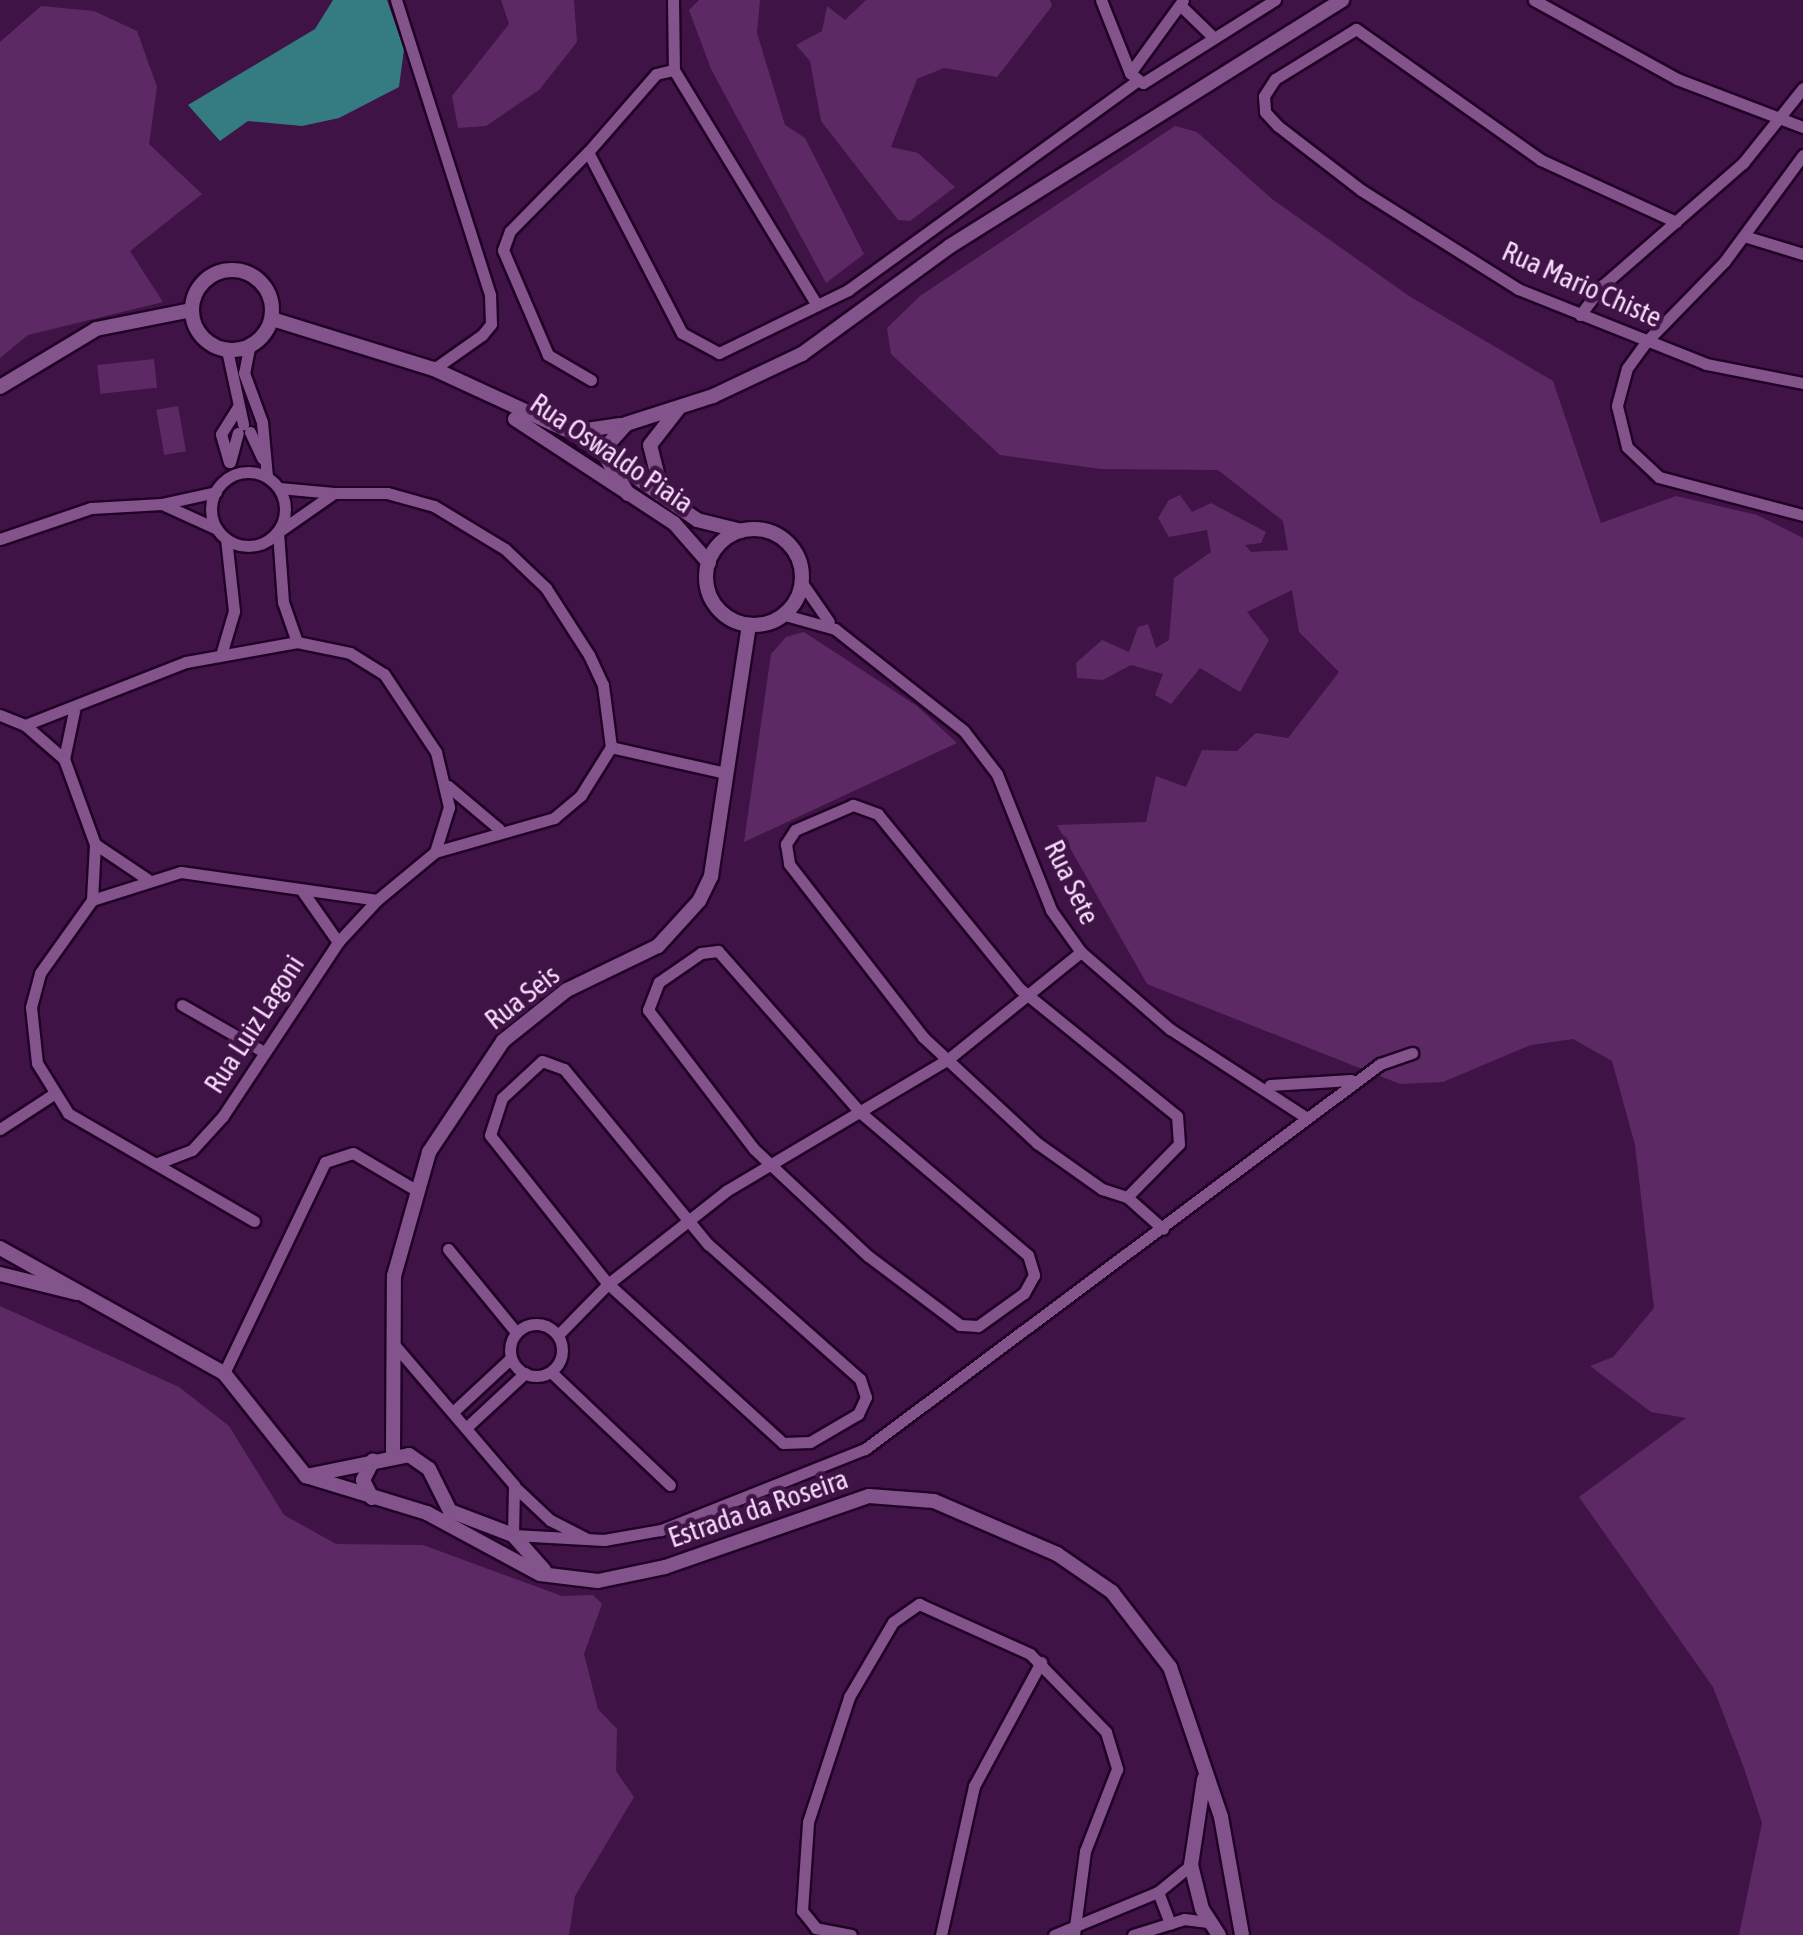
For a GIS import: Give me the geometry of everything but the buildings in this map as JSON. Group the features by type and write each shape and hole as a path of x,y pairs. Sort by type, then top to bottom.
{"street":[{"path":"396,0 490,295 482,335 434,369"},
{"path":"673,0 670,53 660,58 817,305"},
{"path":"1100,0 1134,77"},
{"path":"588,152 682,333 698,346 719,353 817,305 1134,77 1214,38 1275,0"},
{"path":"571,432 626,424 743,384 830,337 950,246 1342,0"},
{"path":"1534,0 1630,56 1776,122 1803,127"},
{"path":"1134,77 1181,3 1214,38"},
{"name":"Rua Mario Chiste","path":"1676,222 1541,160 1356,30 1275,79 1265,112 1430,236 1580,315 1646,342 1706,364 1803,383"},
{"path":"591,380 548,354 504,250 510,230 668,70"},
{"path":"1580,315 1743,164 1803,88"},
{"path":"1803,155 1744,236 1646,342 1627,368 1617,406 1640,462 1705,494 1803,515"},
{"path":"1744,236 1803,254"},
{"path":"0,387 96,329 192,310 212,276 239,270 264,285 272,319 249,348 244,373 262,422 266,477 279,488 286,510 278,532 283,602 297,642"},
{"path":"192,310 204,338 227,350 249,348"},
{"name":"Rua Oswaldo Piaia","path":"272,319 434,369 479,393 571,432 715,528 741,531"},
{"path":"227,350 237,408 262,458"},
{"name":"Rua Oswaldo Piaia","path":"479,393 697,541 709,563"},
{"path":"230,462 246,428 252,401"},
{"path":"673,502 654,480 649,453 682,405"},
{"path":"0,539 91,508 162,504 216,492 230,476 221,434 237,408"},
{"path":"626,424 602,451 628,494"},
{"path":"230,476 266,477"},
{"path":"279,488 387,493 434,506 505,549 546,588 603,685 611,747 581,795 554,818 499,829 435,852 377,900 338,942"},
{"path":"216,492 234,611 221,655"},
{"path":"162,504 222,534 259,545 334,493"},
{"path":"741,531 785,540 802,582 784,614 750,625 712,599 709,563 741,531"},
{"name":"Rua Sete","path":"802,582 835,628 940,710 988,758 1051,910 1081,952 1170,1029 1308,1118"},
{"name":"Rua Sete","path":"784,614 835,628"},
{"name":"Rua Seis","path":"393,1454 389,1337 414,1189 453,1107 503,1041 567,990 658,946 691,914 711,876 750,625"},
{"path":"25,724 74,711 155,671 221,655 297,642 350,653 384,674 425,729 448,786 499,829"},
{"path":"64,759 74,711"},
{"path":"0,715 25,724 64,759 96,844 92,900"},
{"path":"611,747 725,773"},
{"path":"435,852 448,786"},
{"path":"1126,1197 1179,1144 1180,1122 1030,997 953,915 878,814 853,804 795,830 786,844 789,864 866,969 947,1060 1038,1144 1102,1189 1126,1197 1163,1229"},
{"path":"96,844 148,880"},
{"path":"254,1221 158,1163 97,1137 52,1095 37,1063 31,1008 48,953 92,900 181,872 377,900"},
{"name":"Rua Luiz Lagoni","path":"158,1163 192,1150 338,942 303,892"},
{"path":"558,1335 608,1284 686,1220 767,1164 947,1060 1030,997 1081,952"},
{"path":"702,953 729,957 861,1113 1028,1255 1034,1275 1024,1294 978,1326 960,1326 868,1256 767,1164 648,1010 654,988 702,953"},
{"path":"182,1006 264,1052"},
{"path":"1259,1083 1312,1087 1364,1075 1412,1054"},
{"path":"542,1060 564,1069 686,1220 860,1378 866,1397 858,1414 810,1442 778,1441 608,1284 490,1136 492,1114 521,1073 542,1060"},
{"path":"0,1248 224,1373 306,1476 393,1454 423,1464 438,1492 460,1518 513,1535 589,1540 661,1530 853,1455 1163,1229 1364,1075"},
{"path":"0,1128 52,1095"},
{"path":"224,1373 325,1162 354,1152 414,1189"},
{"path":"448,1249 516,1332"},
{"path":"0,1274 112,1308"},
{"path":"516,1332 534,1323 558,1335"},
{"path":"454,1411 511,1358 516,1332"},
{"path":"551,1372 562,1355 558,1335"},
{"path":"389,1337 514,1485 550,1520 589,1540"},
{"path":"511,1358 524,1373"},
{"path":"468,1426 524,1373 551,1372 670,1485"},
{"path":"390,1390 412,1376 430,1387"},
{"path":"372,1498 363,1480 373,1460"},
{"name":"Estrada da Roseira","path":"306,1476 427,1514 553,1576 598,1581 665,1567 840,1502 934,1501 1057,1554 1112,1592 1170,1667 1226,1842 1242,1935"},
{"path":"514,1485 513,1535 553,1576"},
{"path":"427,1514 438,1492"},
{"path":"484,1544 513,1535"},
{"path":"851,1935 822,1930 806,1918 804,1850 829,1745 893,1622 910,1606 931,1607 1042,1662 1094,1714 1118,1762 1084,1852 1073,1929"},
{"path":"941,1935 974,1786 1042,1662"},
{"name":"Estrada da Roseira","path":"1204,1773 1191,1864 1208,1922 1219,1935"},
{"path":"1194,1836 1214,1832 1226,1842"},
{"path":"1054,1935 1158,1892 1191,1864"},
{"path":"1158,1892 1170,1924"},
{"path":"1133,1935 1170,1924 1221,1923 1238,1908"}],"shaded area":[{"path":"333,0 387,0 404,49 399,87 339,118 302,126 248,121 220,141 188,105 315,29"},
{"path":"501,0 574,0 577,42 539,90 486,126 458,128 452,96 509,24"},
{"path":"699,0 760,0 757,33 785,125 805,138 864,254 826,283 711,69 689,10"},
{"path":"866,0 1050,0 1052,6 997,77 944,68 917,79 891,147 918,153 955,187 910,221 898,220 821,121 810,61 796,45 822,31 827,6 845,20"},
{"path":"41,6 94,11 137,31 157,87 149,144 202,194 130,251 163,302 28,335 0,358 0,42"},
{"path":"1175,126 1197,132 1272,199 1409,296 1553,381 1601,523 1676,496 1757,515 1803,538 1803,1935 1739,1935 1762,1823 1744,1768 1713,1687 1579,1497 1686,1418 1651,1412 1590,1366 1613,1357 1654,1308 1635,1145 1612,1061 1573,1039 1531,1045 1443,1082 1400,1084 1147,984 1057,825 1146,822 1156,776 1186,787 1202,750 1237,751 1256,733 1288,738 1339,672 1299,632 1292,590 1247,612 1269,640 1240,692 1200,668 1171,704 1155,695 1163,674 1131,665 1103,680 1077,678 1076,663 1102,640 1129,652 1138,627 1148,624 1156,648 1169,640 1174,578 1211,552 1207,530 1169,537 1158,518 1169,500 1180,495 1192,512 1211,503 1266,532 1261,543 1245,545 1251,552 1288,550 1283,521 1218,470 1101,469 1000,455 891,354 887,328 920,296"},
{"path":"154,359 157,388 100,394 97,365"},
{"path":"178,406 186,451 164,455 156,410"},
{"path":"804,632 917,706 957,743 744,842 771,654 786,637"},
{"path":"0,1306 179,1387 229,1426 284,1515 336,1544 423,1545 562,1596 593,1595 602,1604 584,1654 598,1709 617,1729 616,1771 634,1797 575,1896 569,1935 0,1935"}]}
